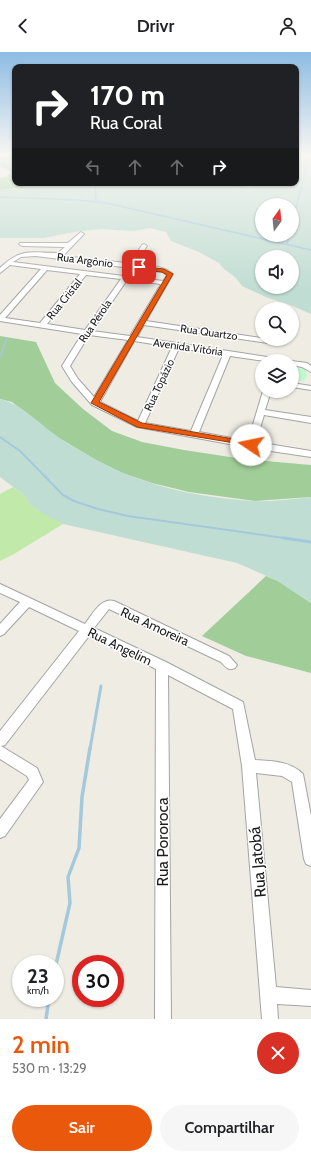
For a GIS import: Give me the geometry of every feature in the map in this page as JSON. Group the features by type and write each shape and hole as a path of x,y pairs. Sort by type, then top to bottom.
{"street":[{"path":"36,254 59,256 81,234"},
{"path":"22,244 71,245"},
{"path":"127,266 135,260 144,246"},
{"name":"Rua Argônio","path":"0,271 14,256 22,254 36,254 164,270 170,274 165,283"},
{"path":"9,263 165,283 95,403 140,425 311,454"},
{"path":"0,319 46,267"},
{"name":"Rua Cristal","path":"42,325 85,272"},
{"name":"Rua Pérola","path":"95,403 75,380 66,366 87,332 126,277"},
{"name":"Avenida Vitória","path":"0,319 255,357"},
{"name":"Rua Quartzo","path":"142,323 255,339"},
{"name":"Rua Topázio","path":"140,425 177,345"},
{"path":"194,434 227,353"},
{"path":"299,364 304,364 311,370"},
{"path":"299,385 310,386"},
{"path":"251,445 265,398"},
{"path":"261,412 311,420"},
{"name":"Rua Angelim","path":"0,588 162,666 239,706"},
{"path":"0,631 28,601"},
{"name":"Rua Amoreira","path":"88,630 103,608 110,604 225,659 231,665"},
{"path":"0,741 88,630"},
{"name":"Rua Pororoca","path":"162,666 163,1019"},
{"name":"Rua Jatobá","path":"239,706 249,766 270,1019"},
{"path":"0,752 32,772 36,782 0,831"},
{"path":"249,766 288,770 294,773 298,779 311,859"},
{"path":"268,995 311,998"}],"green space":[{"path":"0,336 36,342 55,383 83,409 112,431 142,442 184,450 243,459 311,465 311,497 255,501 189,492 152,483 122,473 96,460 54,435 12,402 0,399"},
{"path":"299,366 305,368 307,376 304,381 299,381"},
{"path":"13,487 24,495 31,505 63,524 0,561 0,494"},
{"path":"266,576 278,581 311,603 311,673 246,656 202,636"}],"shaded area":[{"path":"0,200 255,200 255,242 299,242 299,200 311,200 311,314 299,309 299,302 281,302 259,294 299,294 299,250 255,250 255,292 242,286 236,278 219,263 199,252 171,241 166,232 150,228 133,231 101,229 74,232 44,238 0,238"},
{"path":"0,399 8,401 22,409 60,439 103,464 144,481 187,492 232,499 268,501 311,497 311,603 278,581 237,563 63,524 42,513 31,505 24,495 0,477"}],"waterway":[{"path":"79,200 106,203 287,245"},
{"path":"287,245 311,250"},
{"path":"0,357 7,338"},
{"path":"0,437 20,451 63,495 74,501 98,509 128,516 286,538"},
{"path":"286,538 291,539"},
{"path":"286,538 311,542"},
{"path":"90,749 101,686"},
{"path":"58,955 70,903 68,877 79,848 82,797 90,748"},
{"path":"46,1019 48,1007"}],"route":[{"path":"139,267 164,270 170,274 95,403 140,425 251,445"}]}
